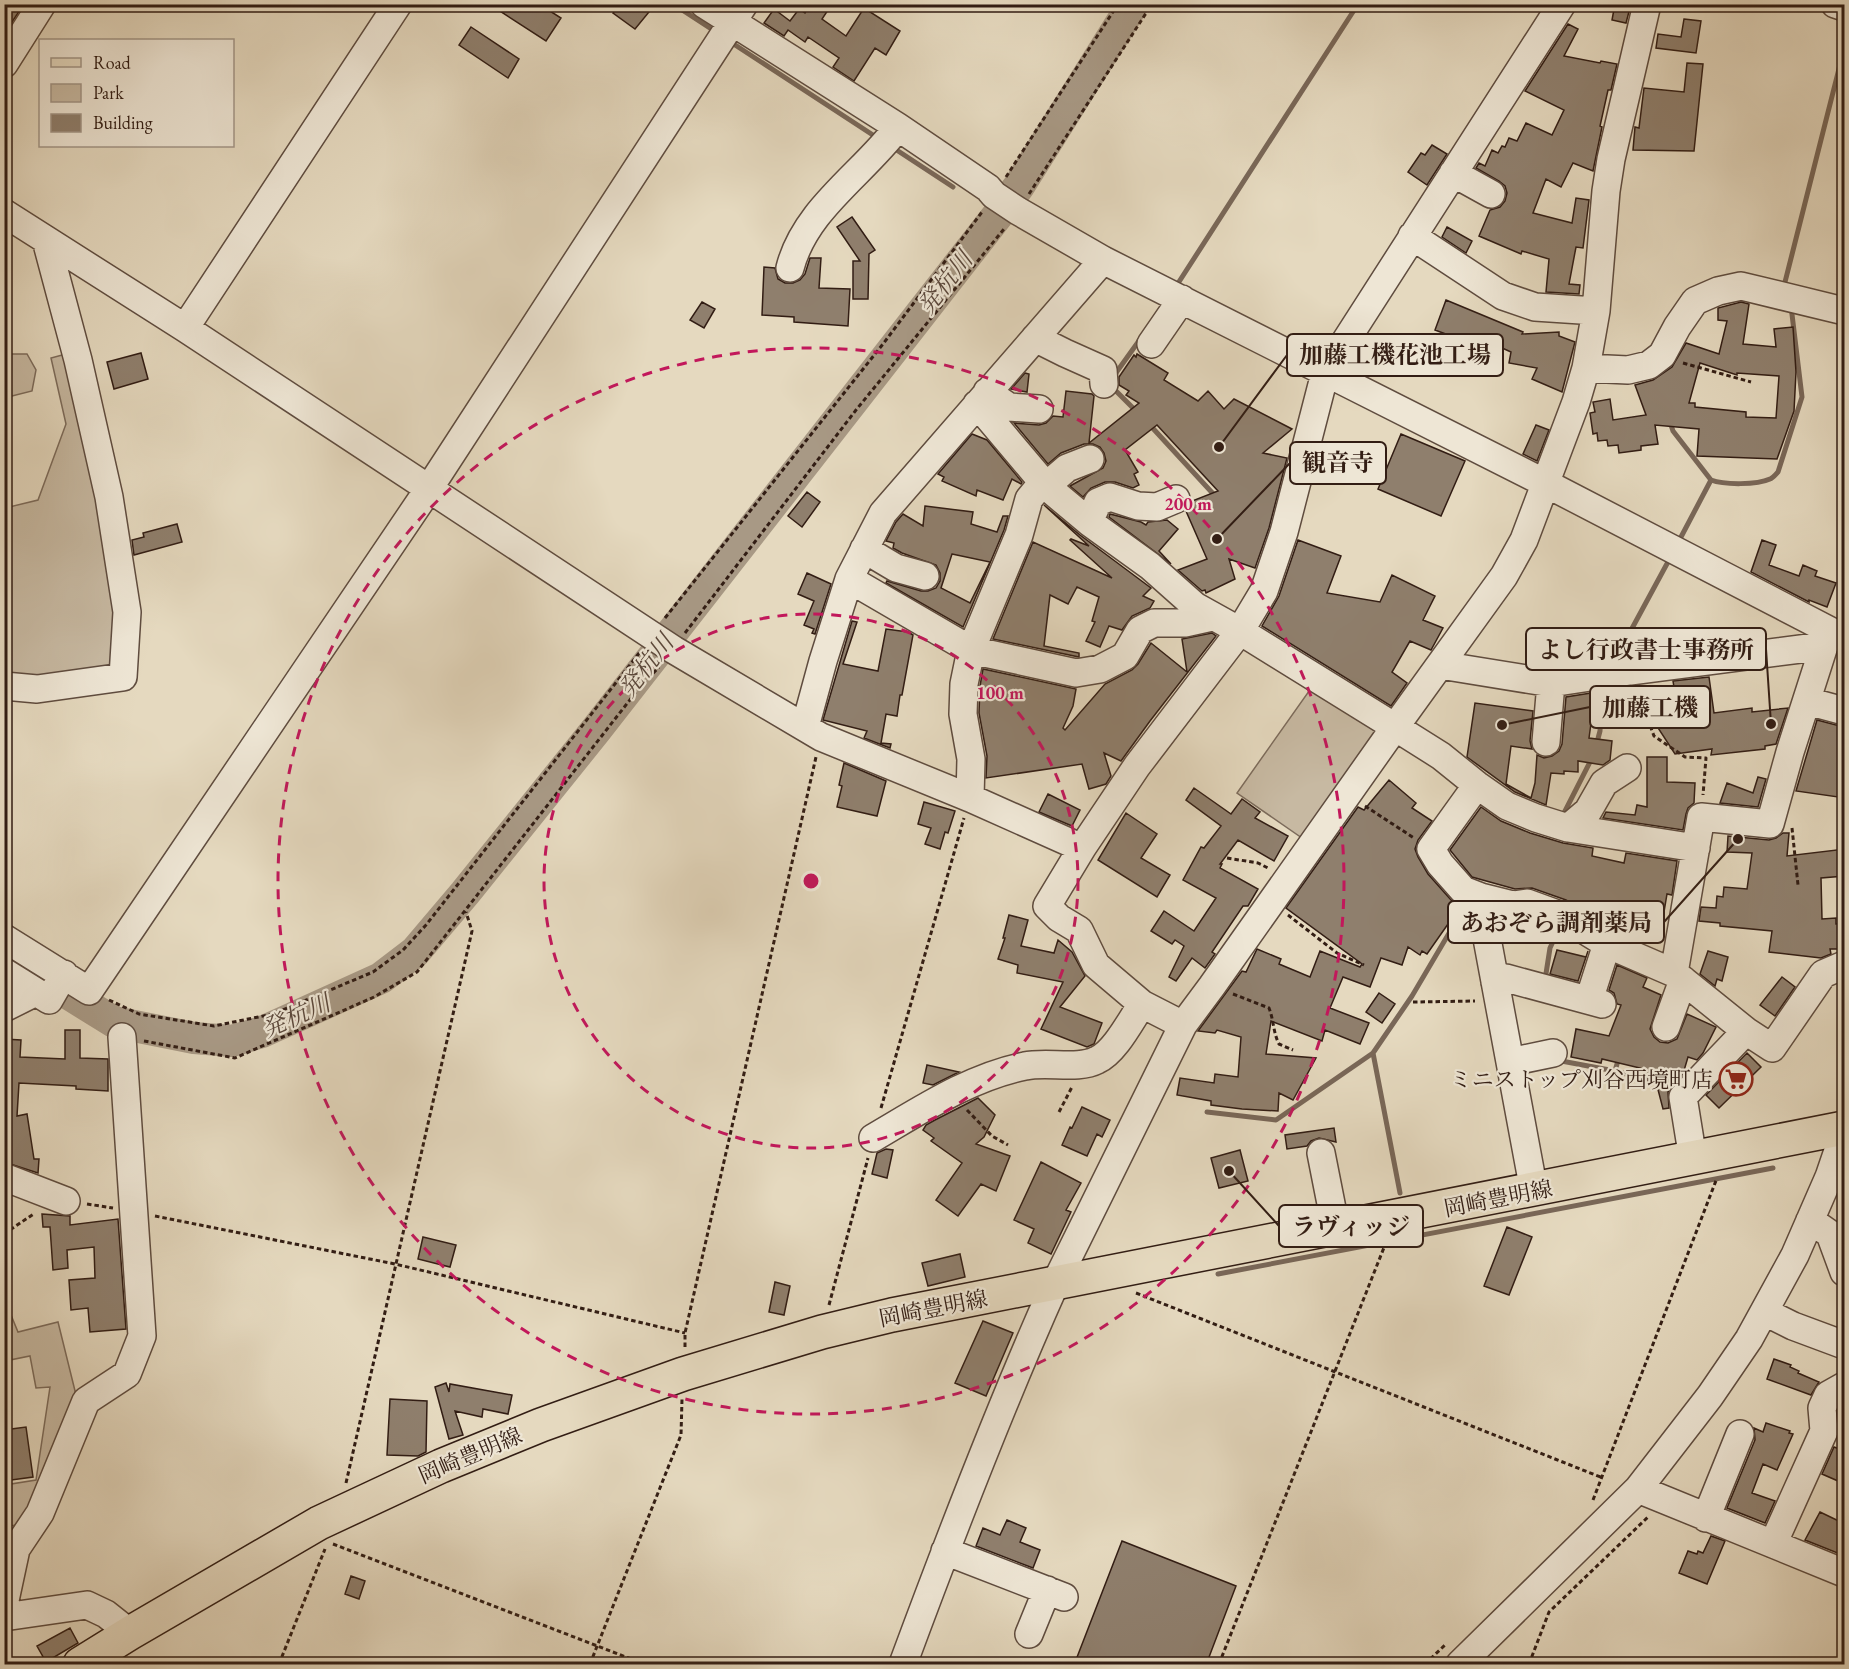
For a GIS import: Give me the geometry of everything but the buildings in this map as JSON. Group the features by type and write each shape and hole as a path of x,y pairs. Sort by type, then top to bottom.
{"main road":[{"name":"岡崎豊明線","path":"80,1665 319,1523 441,1466 541,1425 683,1374 822,1332 892,1315 1845,1131"}],"street":[{"path":"4,64 42,4"},
{"path":"185,328 398,4"},
{"path":"704,4 888,139 988,188 994,195 1018,211 1103,260 1545,483 1833,639"},
{"path":"1183,1025 1142,1004 1096,965 1078,930 1059,918 1047,906 1082,848 1137,766 1240,632 1264,591 1284,532 1324,373 1562,4"},
{"path":"903,1665 945,1551 1055,1284 1183,1025 1515,559 1576,402 1586,368 1596,311 1606,191 1611,159 1647,4"},
{"path":"1834,4 1845,7"},
{"path":"4,938 89,991 428,490 731,26"},
{"path":"783,262 785,240 807,228 888,139"},
{"path":"1453,173 1491,194"},
{"path":"4,213 185,328 649,634 813,732 1082,848"},
{"path":"1412,236 1503,296 1535,307 1596,311"},
{"path":"4,686 37,689 123,677 127,612 109,496 78,360 46,240"},
{"path":"813,732 823,661 849,579 883,513 1103,260"},
{"path":"1586,368 1628,370 1649,365 1662,355 1677,327 1695,301 1718,291 1741,286 1845,311"},
{"path":"1151,344 1182,299"},
{"path":"1035,338 1103,369 1104,384"},
{"path":"982,398 1008,407 1039,409"},
{"path":"982,398 1045,484 1089,522 1150,566 1195,606 1395,726 1441,756 1477,786 1507,806 1567,828 1696,848"},
{"path":"970,798 971,759 963,704 964,684 971,650 1019,535 1029,499 1067,468 1090,459"},
{"path":"1089,522 1098,502 1110,497 1138,506 1157,507 1176,499"},
{"path":"864,549 896,568 925,576"},
{"path":"849,579 971,650 1076,673 1100,669 1125,656 1140,630 1154,623 1185,623 1212,617"},
{"path":"1440,665 1551,683 1833,639"},
{"path":"1666,1027 1678,977 1701,817 1770,824 1807,701 1833,639"},
{"path":"1546,742 1551,683"},
{"path":"1807,701 1845,711"},
{"path":"1567,828 1588,811 1604,783 1627,768"},
{"path":"1477,786 1431,849 1440,864 1463,890 1481,897 1513,904 1527,903 1560,915 1606,944 1678,977 1746,1031 1772,1048 1823,974 1845,965"},
{"path":"1481,897 1534,1191"},
{"path":"1497,991 1506,978 1595,1002 1606,944"},
{"path":"4,972 43,996"},
{"path":"4,1008 43,996 64,975"},
{"path":"873,1138 953,1091 997,1074 1026,1065 1085,1064 1098,1060 1110,1051 1142,1004"},
{"path":"1705,1157 1683,1097 1746,1031"},
{"path":"4,1605 16,1549 40,1513 86,1401 128,1374 142,1336 122,1037"},
{"path":"1510,1062 1553,1053"},
{"path":"1455,1652 1638,1489 1724,1377 1765,1312 1795,1255 1829,1177 1845,1131"},
{"path":"1321,1153 1336,1229"},
{"path":"4,1177 66,1201"},
{"path":"1810,1220 1830,1234 1845,1272"},
{"path":"1765,1312 1793,1326 1845,1345"},
{"path":"1773,1544 1824,1431 1822,1408 1828,1395 1845,1386"},
{"path":"1706,1518 1740,1434"},
{"path":"1638,1489 1845,1573"},
{"path":"945,1551 1056,1594 1029,1634"},
{"path":"4,1617 87,1605 106,1614 130,1634"}],"path":[{"path":"89,991 139,1014 214,1026 273,1014 373,972 403,950 426,925 638,656 649,634 662,621 883,344 994,195 1118,4"},
{"path":"122,1037 235,1058 374,997 417,972 640,687 674,650 692,623 856,410 1018,211 1152,4"},
{"path":"1662,355 1699,369 1750,382"},
{"path":"1630,671 1654,736 1685,757 1706,758 1701,817"},
{"path":"590,1665 681,1435 686,1333 813,732"},
{"path":"1348,795 1431,849"},
{"path":"822,1332 873,1138 970,798"},
{"path":"1770,824 1793,828 1798,885"},
{"path":"1227,858 1258,863 1288,877"},
{"path":"1271,901 1337,953 1364,965"},
{"path":"346,1512 344,1493 394,1264 472,931 466,912"},
{"path":"1212,986 1269,1008 1274,1021 1274,1034 1279,1044 1293,1050"},
{"path":"1413,1002 1497,991"},
{"path":"953,1091 970,1115 992,1136 1008,1145"},
{"path":"1593,1502 1719,1172 1705,1157"},
{"path":"4,1234 33,1213 66,1201 132,1211 394,1264 686,1333"},
{"path":"1219,1665 1333,1372 1390,1233 1387,1219"},
{"path":"1119,1270 1120,1286 1602,1478"},
{"path":"1529,1665 1549,1612 1652,1512 1677,1506"},
{"path":"279,1665 328,1542 644,1665"},
{"path":"1838,1665 1845,1647"},
{"path":"1425,1665 1455,1652"}],"green space":[{"path":"4,354 27,354 36,370 32,391 5,396"},
{"path":"66,354 98,494 116,612 112,667 40,678 5,675 5,526 9,507 38,500 66,424 51,358"},
{"path":"1314,684 1378,731 1302,838 1237,793"},
{"path":"4,1298 18,1332 58,1322 78,1403 25,1524 9,1526 5,1485 36,1480 50,1387 36,1388 30,1356 5,1361"}],"waterway":[{"path":"673,4 716,32"},
{"name":"発杭川","path":"48,981 114,1022 194,1038 232,1041 262,1032 381,978 415,952 596,730 997,216 1019,186 1133,4"},
{"path":"1175,288 1358,4"},
{"path":"729,41 879,139"},
{"path":"1785,289 1844,49"},
{"path":"892,147 953,187"},
{"path":"1711,480 1749,483 1771,479 1778,472 1802,397 1791,306"},
{"path":"1113,377 1141,338"},
{"path":"1112,387 1137,412"},
{"path":"1670,422 1673,431 1711,480 1681,537"},
{"path":"1148,423 1217,498"},
{"path":"1616,658 1669,560"},
{"path":"1596,746 1600,731 1602,684"},
{"path":"1561,819 1592,758"},
{"path":"1207,1112 1276,1120 1373,1053 1412,996 1468,901"},
{"path":"1545,980 1550,948 1561,924"},
{"path":"1373,1053 1400,1193"},
{"path":"1619,1057 1615,1071 1662,1083"},
{"path":"1556,1060 1615,1071"},
{"path":"1218,1274 1773,1168"}],"place":[{"name":"加藤工機花池工場","path":"1219,447"},
{"name":"観音寺","path":"1217,539"},
{"name":"よし行政書士事務所","path":"1771,724"},
{"name":"加藤工機","path":"1502,725"},
{"name":"あおぞら調剤薬局","path":"1738,839"},
{"name":"ミニストップ刈谷西境町店","path":"1736,1079"},
{"name":"ラヴィッジ","path":"1229,1171"}]}
